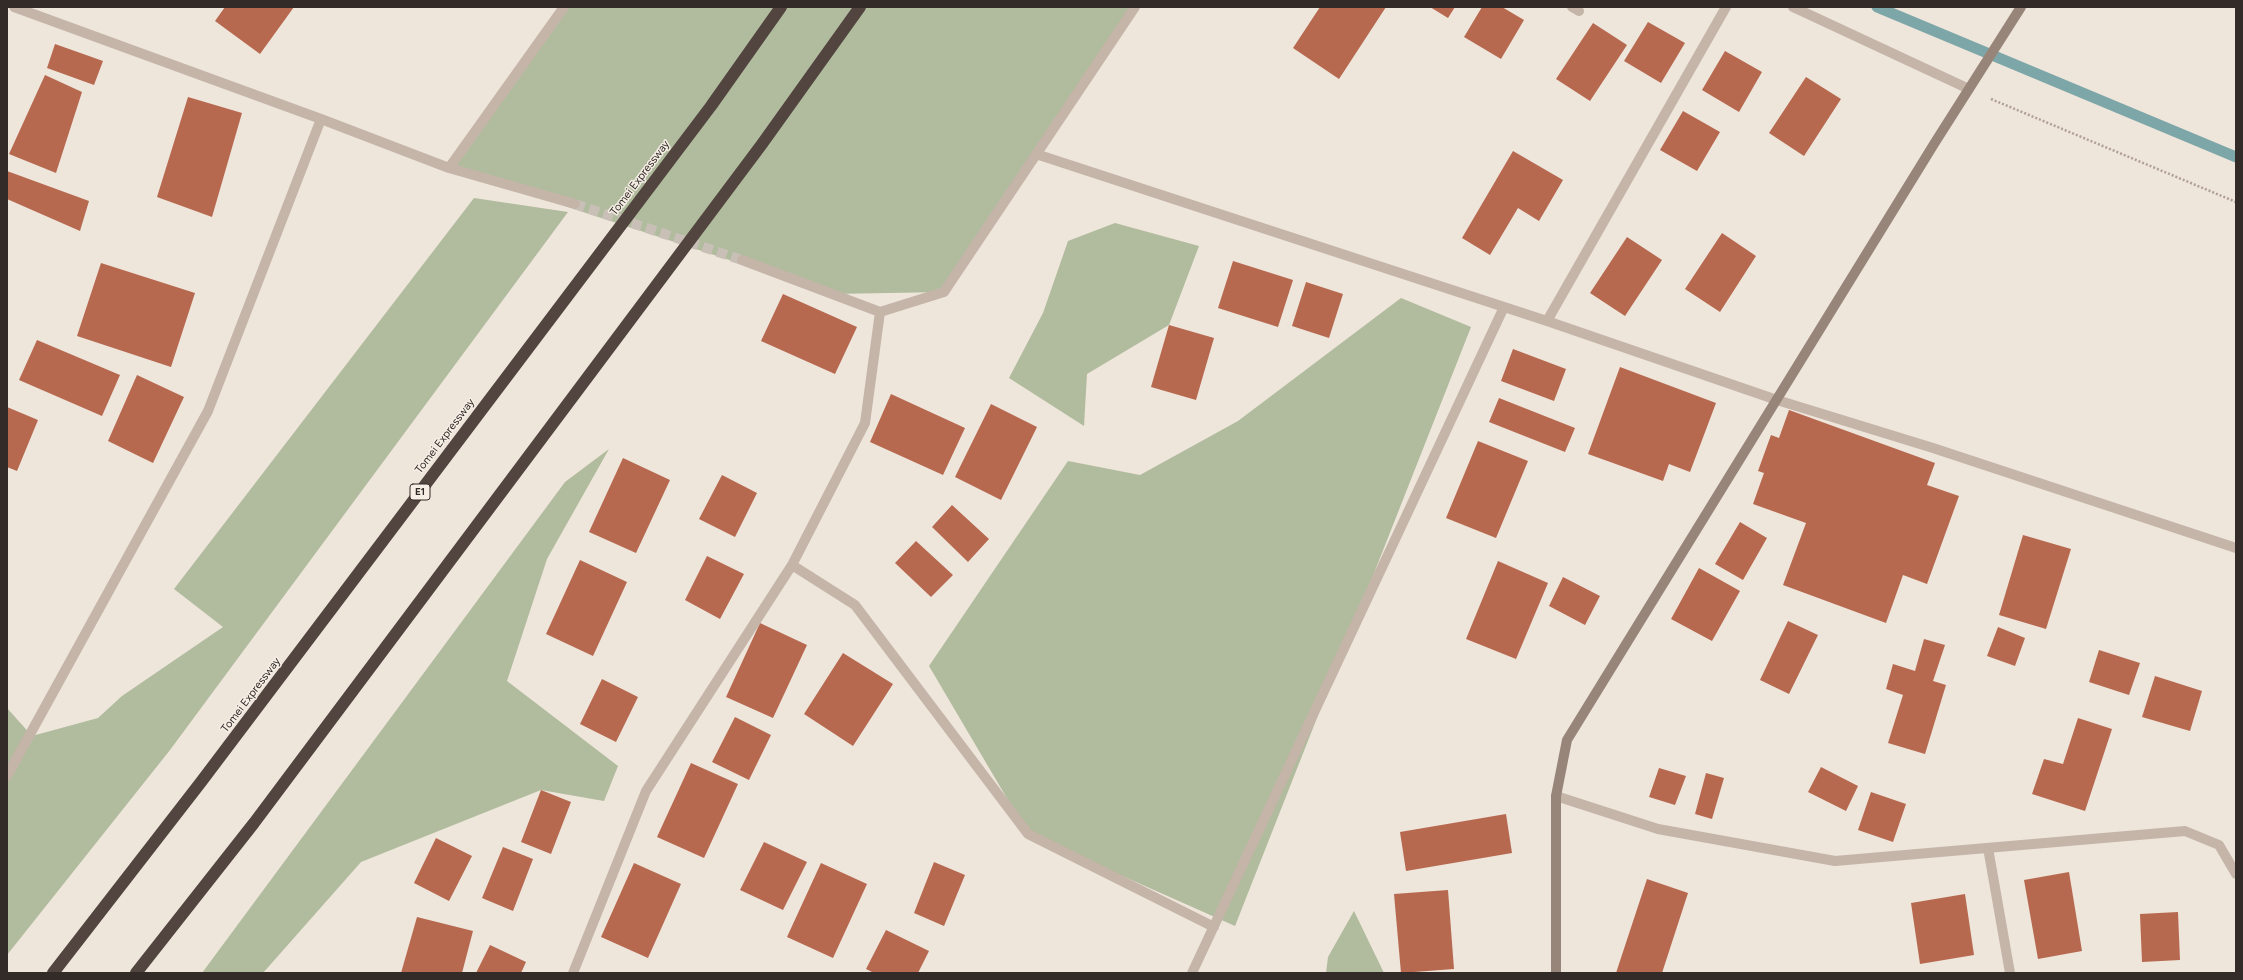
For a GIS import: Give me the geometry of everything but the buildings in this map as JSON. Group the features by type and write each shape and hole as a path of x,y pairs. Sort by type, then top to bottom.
{"highway":[{"name":"Tomei Expressway","path":"53,973 201,782 711,106 781,7"},
{"path":"136,973 254,823 762,144 860,7"}],"street":[{"path":"14,7 321,118 449,168 575,204"},
{"path":"449,168 564,7"},
{"path":"742,260 880,312 944,292 1135,7"},
{"path":"1547,321 1726,7"},
{"path":"1794,7 1969,90"},
{"path":"1556,973 1556,796 1567,740 2021,7"},
{"path":"7,776 208,411 321,118"},
{"path":"1036,154 1547,321 1777,400 1934,448 2236,548"},
{"path":"1192,973 1504,307"},
{"path":"573,973 646,791 792,565 865,423 880,312"},
{"path":"792,565 855,605 1028,834 1214,926"},
{"path":"1556,796 1658,829 1835,861 2185,831 2219,845 2236,874"},
{"path":"1988,848 2010,973"}],"path":[{"path":"1969,90 2236,202"}],"green space":[{"path":"565,7 1135,7 944,292 833,294 449,168"},
{"path":"474,198 568,212 170,750 7,955 7,708 32,736 98,718 122,696 223,627 174,589"},
{"path":"1115,223 1199,246 1169,325 1087,374 1084,426 1009,378 1043,313 1068,241"},
{"path":"1401,298 1471,327 1235,926 1028,834 929,666 1068,461 1140,475 1238,421"},
{"path":"609,449 547,559 507,681 618,766 604,801 541,790 361,862 263,973 202,973 565,482"},
{"path":"1354,911 1384,973 1326,973 1328,957"}],"waterway":[{"path":"1877,7 2236,157"}],"tunnel":[{"path":"575,204 742,260"}]}
